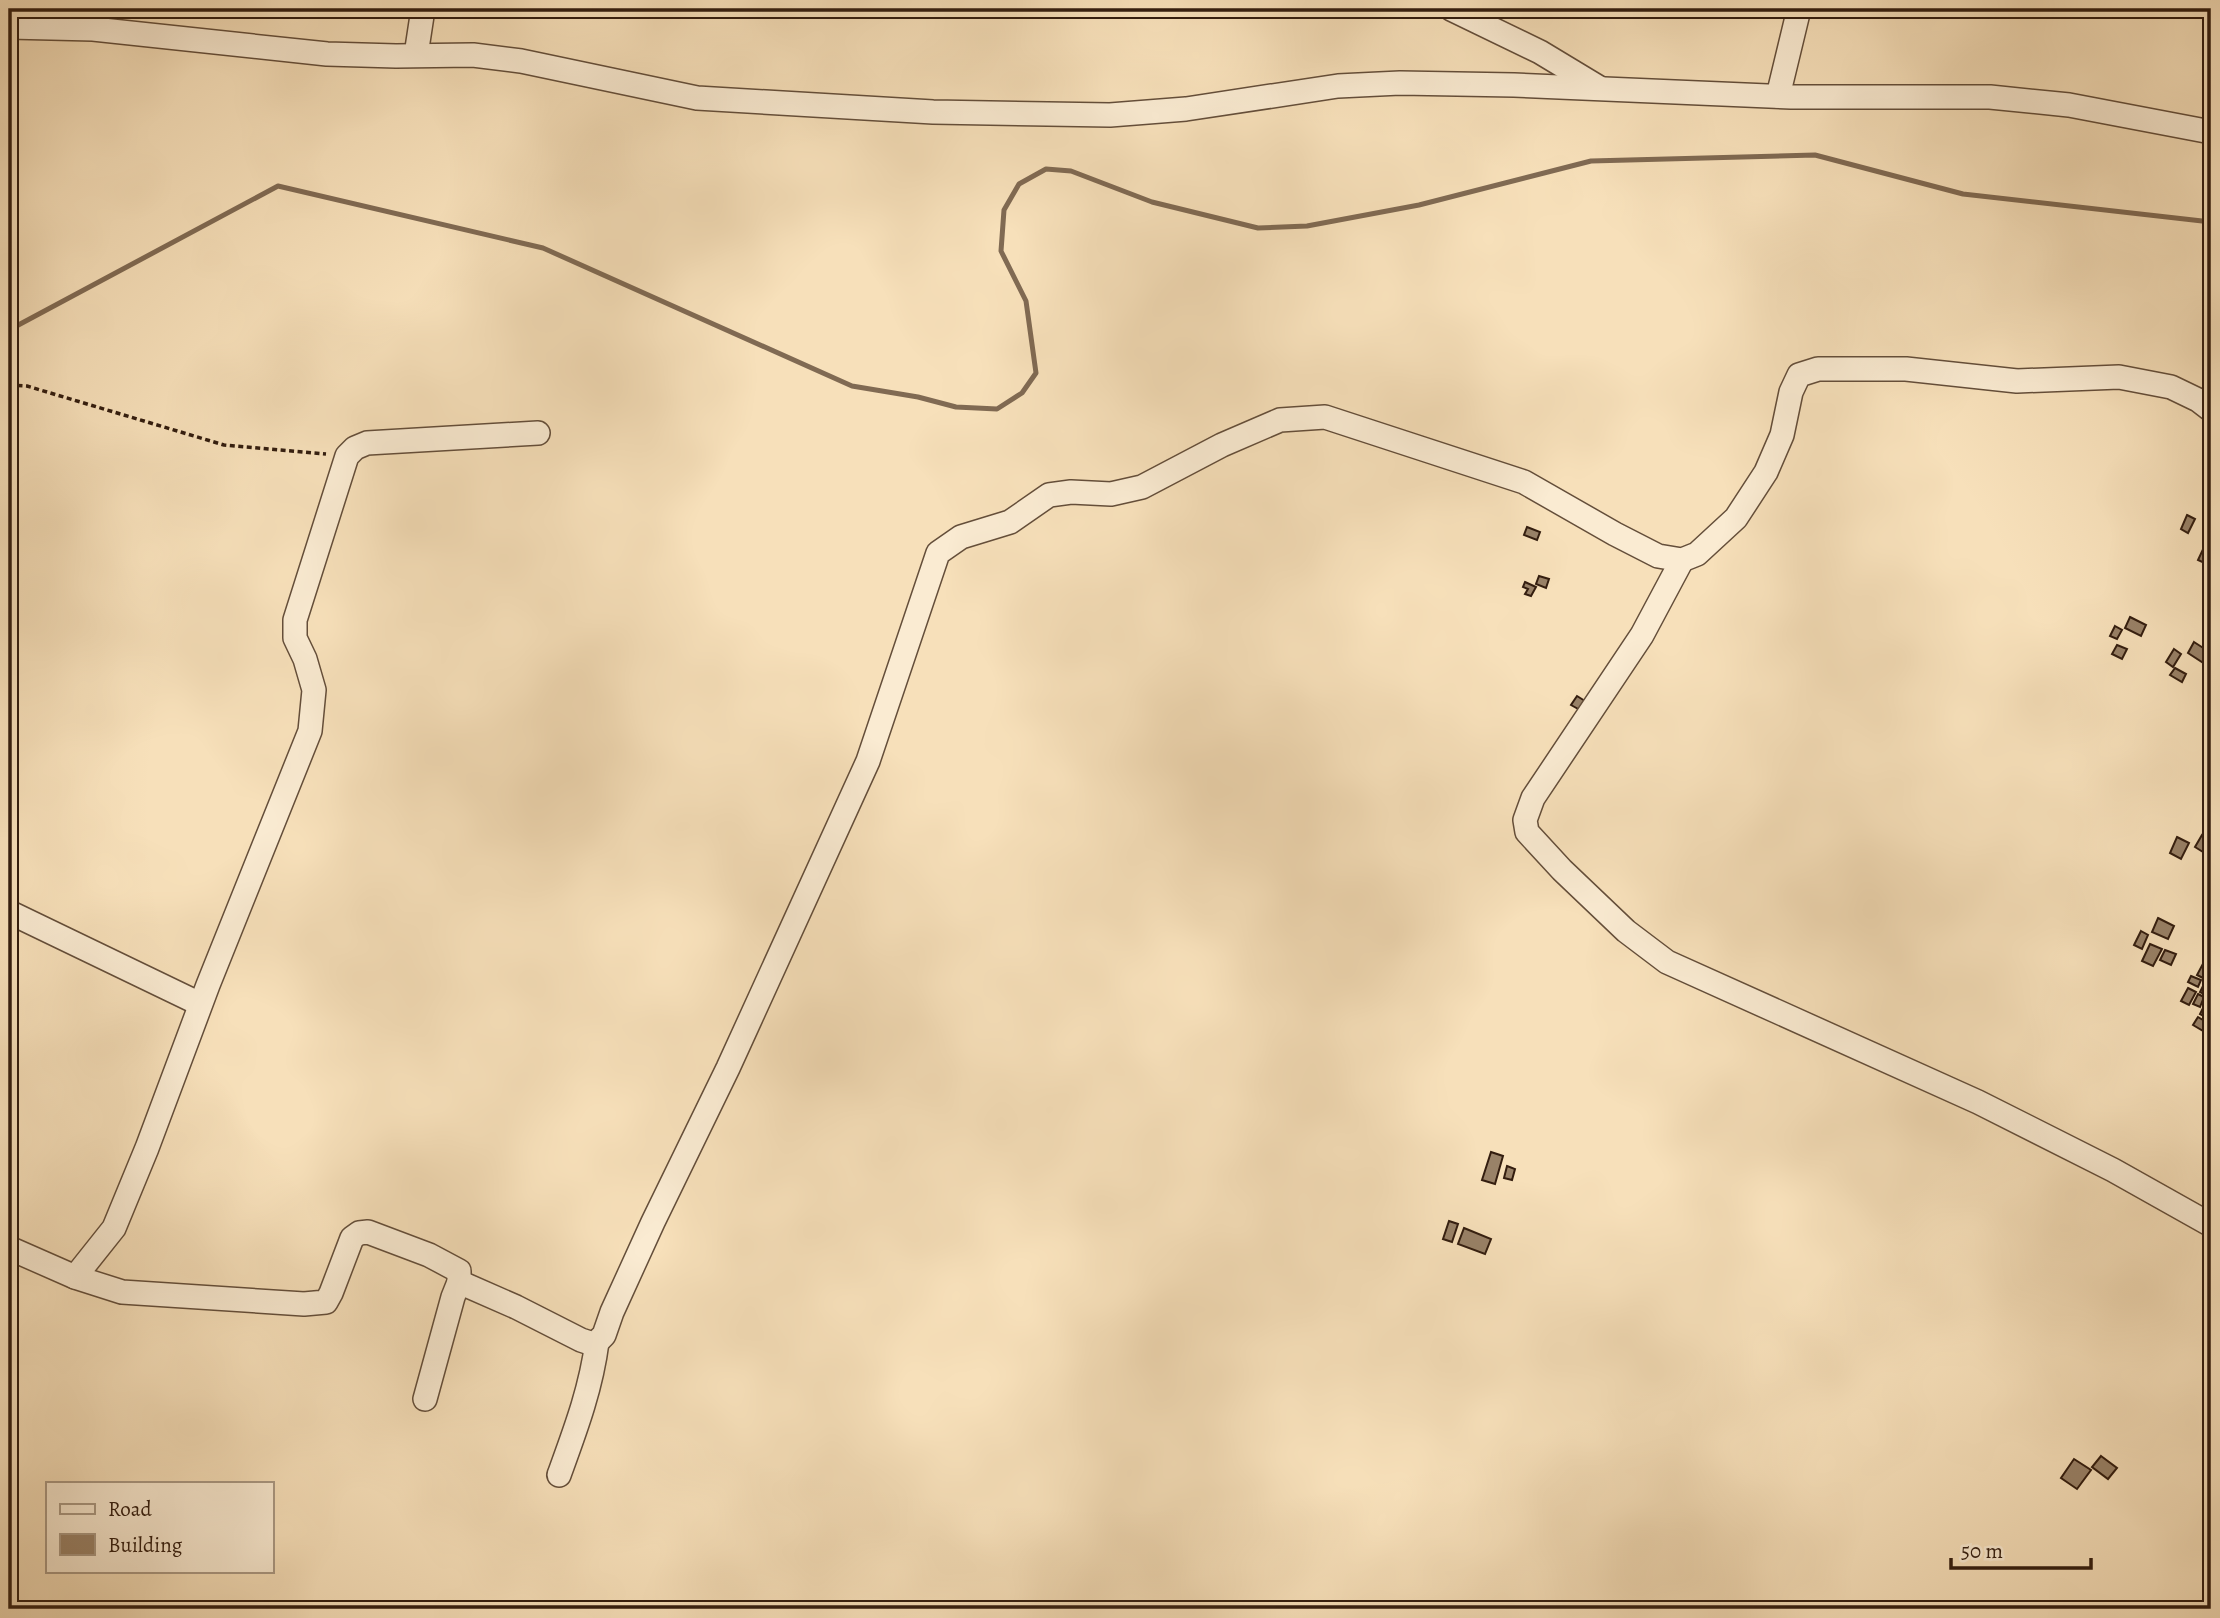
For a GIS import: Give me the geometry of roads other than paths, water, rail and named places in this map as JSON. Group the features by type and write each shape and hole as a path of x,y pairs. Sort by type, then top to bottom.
{"street":[{"path":"416,55 423,9"},
{"path":"1451,9 1540,52 1601,89"},
{"path":"1779,96 1798,9"},
{"path":"9,27 93,29 327,54 473,55 521,61 697,98 933,112 1110,115 1186,109 1338,86 1400,83 1779,96 1990,96 2069,105 2211,132"},
{"path":"459,1282 581,1340 597,1342 604,1335 632,1267 728,1068 869,761 939,552 961,537 1010,523 1049,495 1071,492 1111,494 1142,487 1222,445 1280,420 1325,417 1524,482 1658,556 1682,560 1697,554 1736,518 1766,472 1782,435 1791,392 1798,376 1818,369 1906,369 2017,381 2119,377 2171,387 2198,400 2211,410"},
{"path":"75,1278 114,1228 310,730 314,690 305,659 295,638 295,620 347,456 355,448 367,443 538,433"},
{"path":"1682,560 1642,635 1533,798 1525,820 1527,832 1616,922 1667,962 1978,1102 2113,1170 2211,1225"},
{"path":"9,912 200,1004"},
{"path":"9,1248 75,1278 122,1292 186,1298 318,1303 326,1302 331,1293 352,1238 359,1233 368,1233 459,1271 459,1282 425,1399"},
{"path":"559,1475 584,1407 593,1375 597,1342"}],"waterway":[{"path":"9,330 278,186 543,248 852,386 918,397 956,407 997,409 1022,393 1036,373 1026,301 1001,251 1004,210 1019,184 1046,169 1071,171 1152,202 1258,228 1307,226 1419,205 1591,161 1815,155 1963,194 2211,222"}]}
